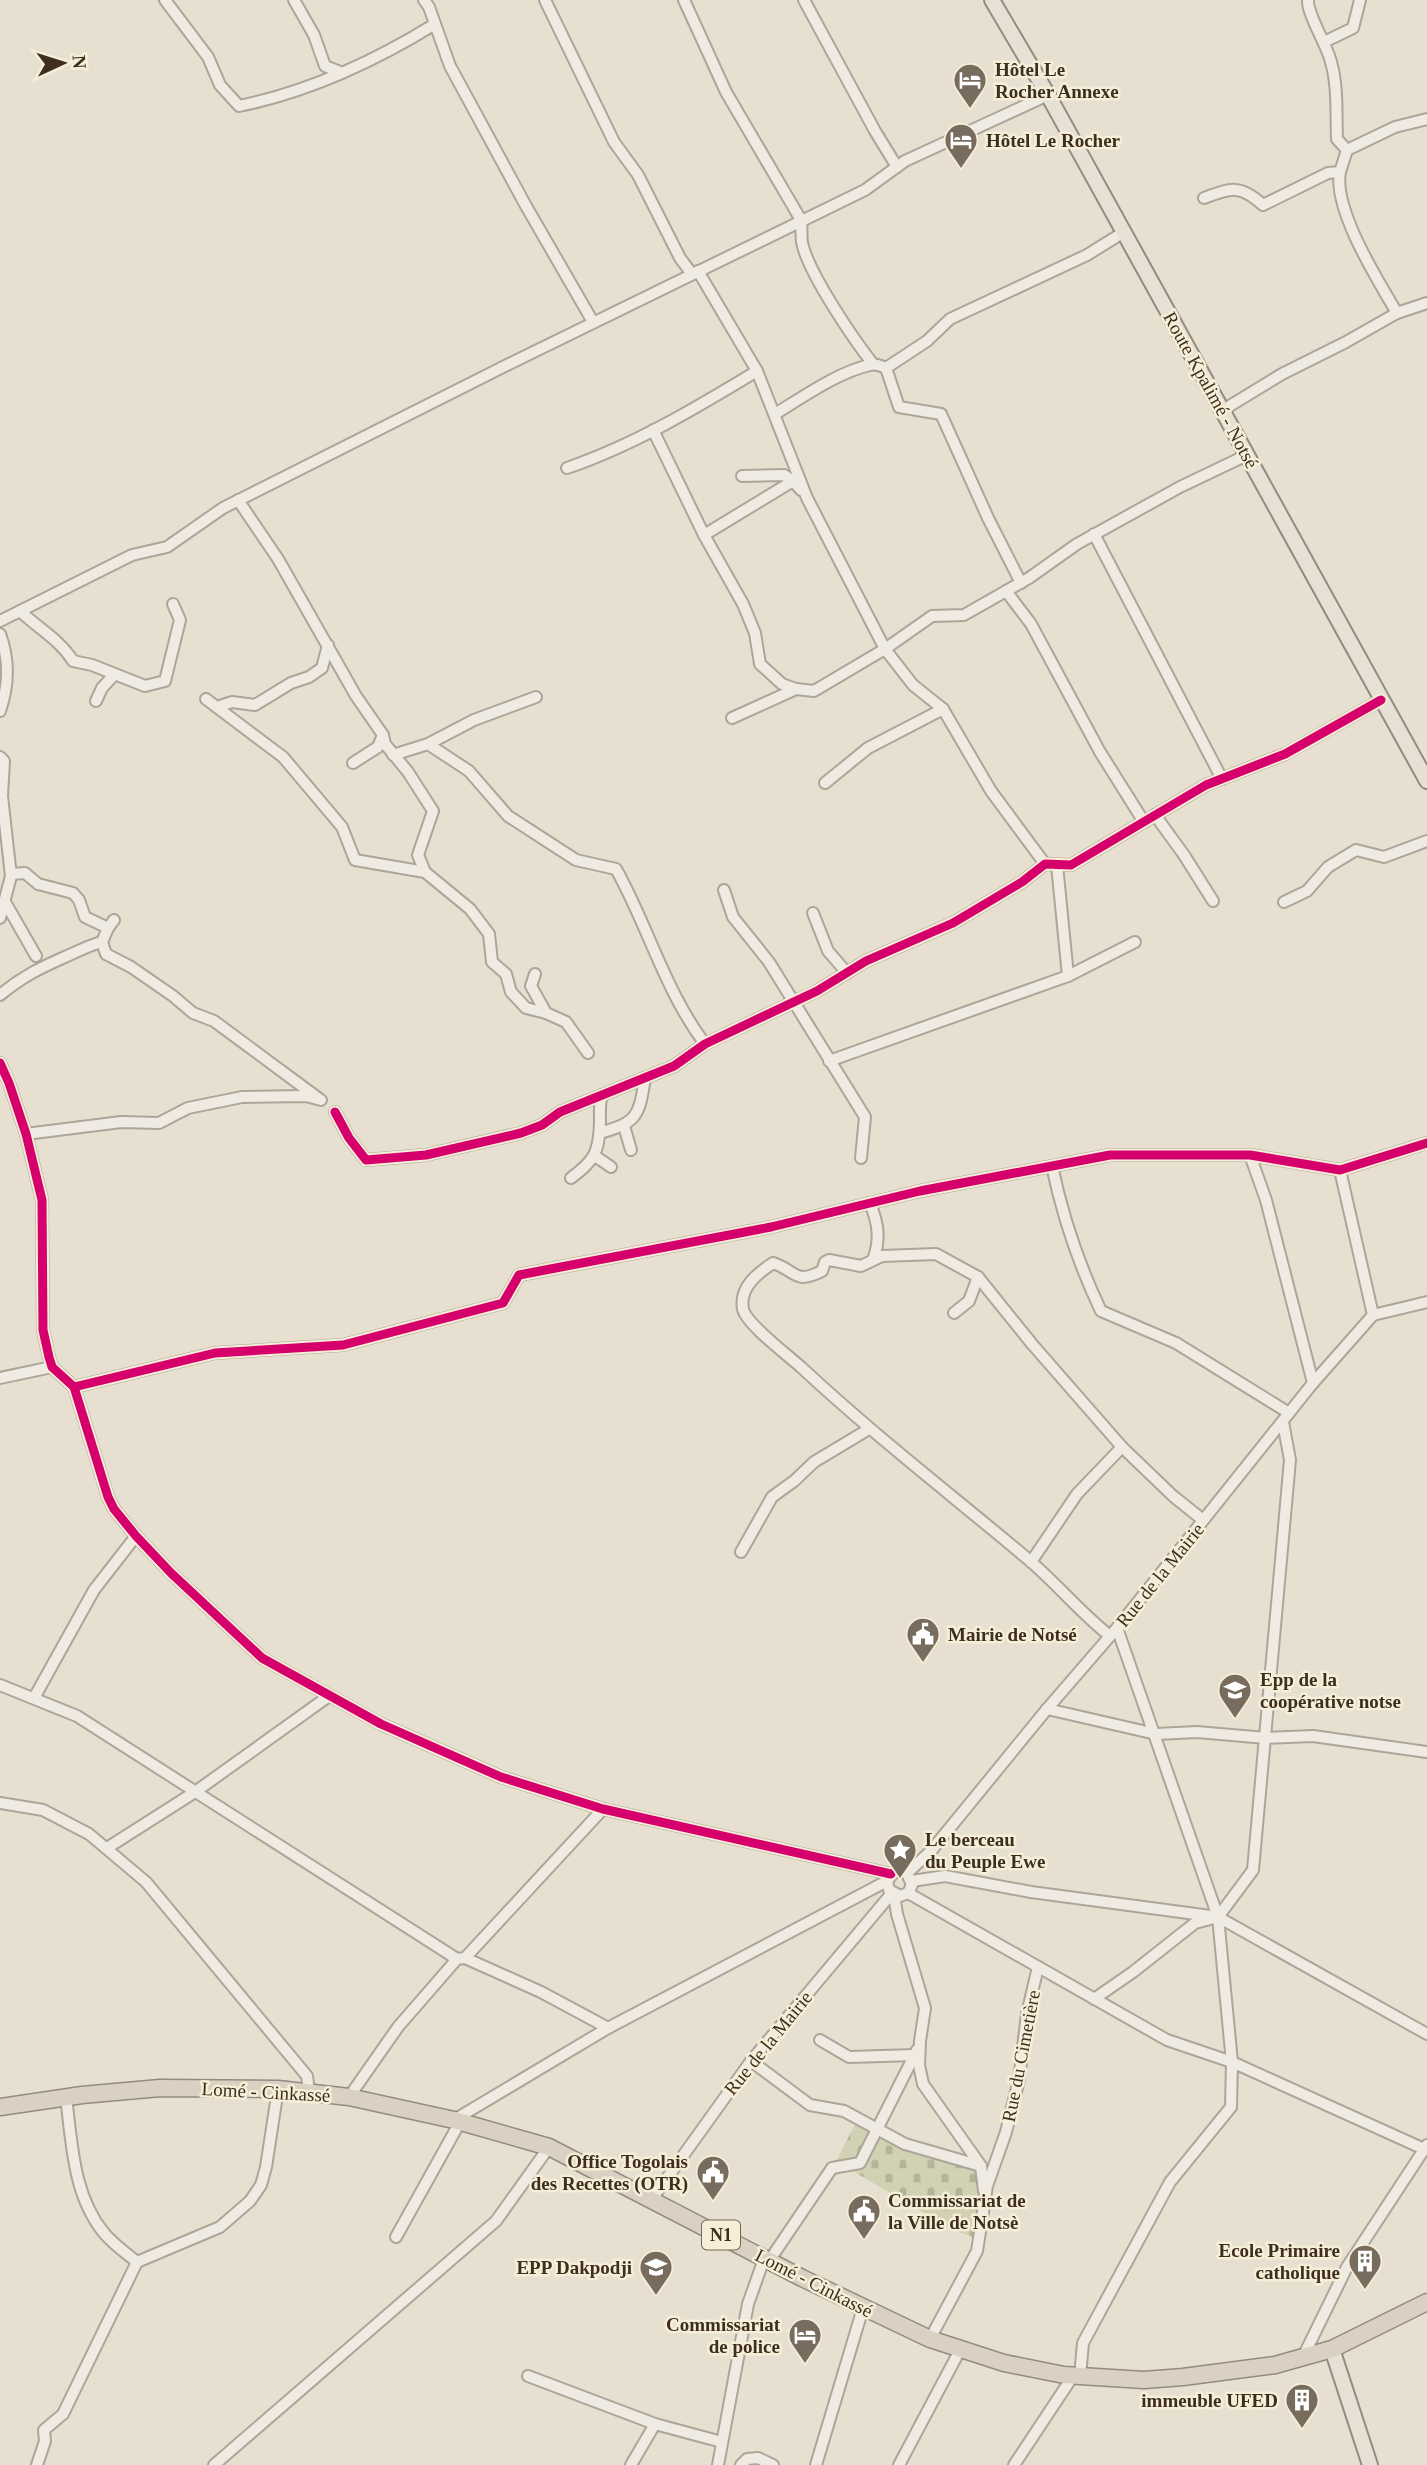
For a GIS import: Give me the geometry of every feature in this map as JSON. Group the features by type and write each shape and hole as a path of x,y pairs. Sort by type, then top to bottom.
{"highway":[{"name":"Lomé - Cinkassé","path":"0,2107 66,2097 160,2088 278,2088 349,2097 457,2121 549,2147 766,2260 930,2339 1004,2363 1077,2376 1144,2380 1183,2377 1303,2359 1332,2349 1427,2302"}],"main road":[{"name":"Route Kpalimé - Notsé","path":"992,0 1048,95 1427,781"},
{"path":"1332,2349 1370,2465"}],"street":[{"path":"165,0 208,58 220,85 239,106 322,82 409,40 435,24"},
{"path":"294,0 314,35 325,66 340,72"},
{"path":"545,0 614,142 638,175 680,258 695,272 757,371 807,498 885,649 914,685 943,709 991,792 1045,864"},
{"path":"684,0 726,92 801,220 802,244 818,280 858,345 873,363 886,368"},
{"path":"804,0 897,167"},
{"path":"1308,0 1308,6 1332,63 1337,139 1347,150"},
{"path":"1324,42 1353,27 1360,0"},
{"path":"428,2 450,66 593,322"},
{"path":"0,621 132,555 167,547 238,500 593,322 865,190 897,167 1048,95"},
{"path":"1397,313 1341,206 1337,184 1347,150 1395,127 1426,122"},
{"path":"1204,198 1230,188 1249,192 1264,205 1328,173 1340,172"},
{"path":"886,368 928,341 950,319 1087,255 1124,232"},
{"path":"1223,410 1282,374 1397,313 1427,303"},
{"path":"775,414 816,389 873,363"},
{"path":"886,368 899,407 941,414 1021,583"},
{"path":"567,468 607,454 697,407 757,371"},
{"path":"653,429 704,535 743,604 755,633 760,664 782,684 814,691 885,649 932,616 964,615 1021,583 1094,534 1247,454"},
{"path":"743,476 784,475 793,481 807,498"},
{"path":"704,535 793,481"},
{"path":"238,500 278,559 356,696 383,736 385,744 408,772 433,811 418,855 425,872 470,909 489,934 492,962 506,974 511,992 526,1008 566,1022 588,1052"},
{"path":"1094,534 1222,779"},
{"path":"1006,591 1031,624 1100,751 1144,822"},
{"path":"20,611 39,629 63,645 74,661 92,665 145,686 165,681 180,620 173,604"},
{"path":"0,634 7,652 8,671 7,691 0,711"},
{"path":"217,707 232,702 255,705 291,683 309,677 322,668 328,645"},
{"path":"96,701 102,688 114,675"},
{"path":"732,718 796,689"},
{"path":"393,755 428,744 474,720 536,698"},
{"path":"206,699 283,757 342,827 355,860 425,872"},
{"path":"335,1112 349,1138 366,1160 426,1155 521,1133 542,1125 560,1112 674,1066 705,1044 794,1002 866,961 953,923 1022,882 1045,864 1071,865 1206,785 1285,754 1381,701"},
{"path":"825,783 868,748 943,709"},
{"path":"353,763 379,747 383,736"},
{"path":"428,744 469,771 508,816 576,860 616,869 631,895 688,1020 705,1044"},
{"path":"0,757 4,761 3,843 7,866 5,902 0,918"},
{"path":"1155,815 1213,901"},
{"path":"1284,902 1307,891 1328,867 1356,850 1384,857 1427,841"},
{"path":"1058,865 1068,976"},
{"path":"7,866 25,873 38,884 73,893 79,900 85,917 111,924 102,942 106,954 131,967 193,1013 214,1021 321,1100 306,1096 242,1097 188,1108 159,1124 121,1122 26,1134"},
{"path":"723,890 733,917 769,961 864,1117 861,1158"},
{"path":"5,902 36,956"},
{"path":"813,913 828,951 847,973"},
{"path":"0,995 38,967 102,942"},
{"path":"830,1061 1068,976 1135,942"},
{"path":"535,974 531,986 546,1013"},
{"path":"0,1063 26,1134 42,1200 43,1330 52,1367 74,1387 108,1497 114,1509 136,1536 171,1573 262,1658 381,1724 501,1777 603,1809 889,1877"},
{"path":"600,1133 624,1126 639,1111 645,1078"},
{"path":"571,1178 590,1164 595,1156 600,1133 602,1095"},
{"path":"624,1126 631,1150"},
{"path":"74,1387 215,1353 343,1345 503,1303 519,1275 771,1227 920,1191 1110,1155 1250,1155 1340,1170 1427,1143"},
{"path":"1250,1155 1266,1200 1313,1383"},
{"path":"595,1156 611,1167"},
{"path":"1052,1166 1061,1209 1081,1270 1101,1311 1176,1343 1286,1418 1290,1460 1253,1870 1219,1917 1195,1923 1094,1999"},
{"path":"1340,1170 1373,1315 1427,1302"},
{"path":"870,1203 878,1222 879,1241 873,1260"},
{"path":"1014,2465 1077,2376 1083,2343 1170,2182 1231,2107 1232,2062 1219,1917 1156,1734 1114,1632 1083,1614 1031,1562 869,1429 777,1344 762,1334 745,1314 745,1290 759,1273 773,1263 782,1266 796,1278 802,1278 822,1271 825,1262 830,1260 861,1266 882,1256 936,1254 978,1277 1032,1344 1122,1447 1173,1496 1203,1520"},
{"path":"954,1313 969,1301 978,1277"},
{"name":"Rue de la Mairie","path":"910,1877 1047,1709 1114,1632 1313,1383 1373,1315"},
{"path":"0,1378 52,1367"},
{"path":"741,1552 772,1497 814,1462 869,1429"},
{"path":"1031,1562 1077,1494 1122,1447"},
{"path":"34,1699 94,1590 136,1536"},
{"path":"0,1685 77,1716 461,1958 541,1992 608,2028"},
{"path":"107,1848 195,1792 329,1696"},
{"path":"1047,1709 1156,1734 1197,1732 1266,1738 1313,1736 1427,1752"},
{"path":"0,1803 43,1810 89,1834 146,1882 307,2076 309,2091"},
{"path":"349,2097 398,2027 603,1809"},
{"path":"396,2237 457,2121 608,2028 899,1870 910,1877 945,1876 1031,1892 1219,1917 1427,2034"},
{"path":"889,1877 889,1890 893,1894 925,2008 919,2065 923,2084 981,2166 985,2197"},
{"path":"908,1893 910,1877"},
{"path":"893,1894 900,1896 908,1893"},
{"path":"908,1893 1167,2040 1232,2062 1425,2147 1347,2267 1303,2359"},
{"name":"Rue de la Mairie","path":"652,2199 751,2061 893,1894"},
{"name":"Rue du Cimetière","path":"930,2339 977,2251 985,2197 1019,2080 1027,2014 1038,1967"},
{"path":"820,2040 849,2057 915,2055"},
{"path":"718,2465 748,2304 766,2260 832,2168 860,2163 920,2041"},
{"path":"751,2061 810,2105 844,2111 905,2144 981,2166"},
{"path":"37,2465 45,2441 44,2430 63,2414 137,2262 220,2227 250,2201 261,2185 278,2088"},
{"path":"66,2097 75,2171 89,2213 105,2236 137,2262"},
{"path":"214,2465 496,2221 549,2147"},
{"path":"816,2465 863,2308"},
{"path":"900,2465 960,2350"},
{"path":"528,2376 655,2424 722,2442"},
{"path":"631,2465 655,2424"},
{"path":"741,2465 747,2459 758,2458 773,2465"}],"green space":[{"path":"859,2117 905,2145 979,2167 981,2197 973,2237 953,2230 836,2161"}],"cycle path":[{"path":"335,1112 349,1138 366,1160 426,1155 521,1133 542,1125 560,1112 674,1066 705,1044 817,991 866,961 953,923 1022,882 1045,864 1071,865 1206,785 1285,754 1381,700"},
{"path":"0,1063 26,1134 42,1200 43,1330 49,1357 52,1367 74,1387 108,1497 114,1509 136,1536 171,1573 262,1658 381,1724 501,1777 603,1809 891,1874"},
{"path":"74,1387 215,1353 343,1345 503,1303 519,1275 771,1227 920,1191 1110,1155 1250,1155 1340,1170 1427,1143"}],"place":[{"name":"Hôtel Le Rocher Annexe","path":"970,110"},
{"name":"Hôtel Le Rocher","path":"961,170"},
{"name":"Mairie de Notsé","path":"923,1664"},
{"name":"Epp de la coopérative notse","path":"1235,1720"},
{"name":"Le berceau du Peuple Ewe","path":"900,1880"},
{"name":"Office Togolais des Recettes (OTR)","path":"713,2202"},
{"name":"Commissariat de la Ville de Notsè","path":"864,2241"},
{"name":"Ecole Primaire catholique","path":"1365,2291"},
{"name":"EPP Dakpodji","path":"656,2297"},
{"name":"Commissariat de police","path":"805,2365"},
{"name":"immeuble UFED","path":"1302,2430"}]}
